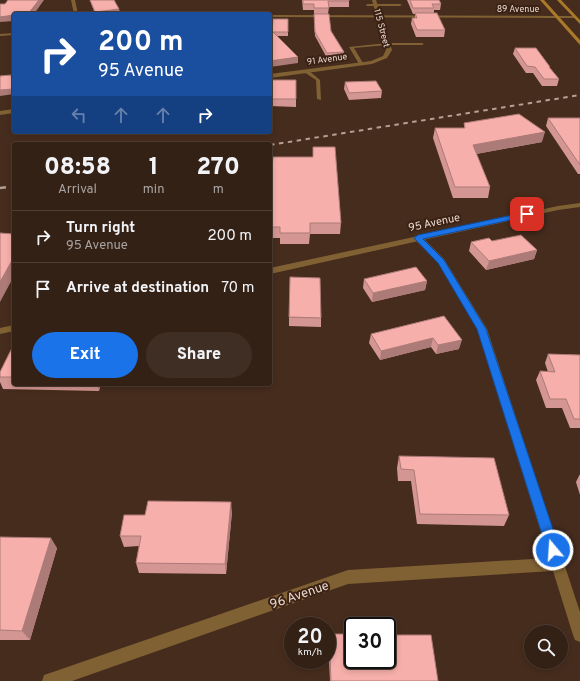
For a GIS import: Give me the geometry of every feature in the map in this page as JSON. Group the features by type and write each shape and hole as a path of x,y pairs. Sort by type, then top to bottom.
{"main road":[{"path":"542,0 580,43"},
{"path":"559,0 580,23"}],"street":[{"path":"72,0 75,12"},
{"name":"115 Street","path":"375,2 389,50 385,56"},
{"name":"89 Avenue","path":"272,16 575,17"},
{"path":"0,35 12,34"},
{"name":"91 Avenue","path":"272,76 372,62 385,56"},
{"path":"0,113 12,111"},
{"name":"95 Avenue","path":"272,271 558,208 580,205"},
{"path":"418,238 441,261 482,329 580,635"},
{"path":"0,331 12,328"},
{"name":"96 Avenue","path":"50,681 348,577 558,564"}],"lane":[{"path":"367,5 375,2 400,5"},
{"path":"361,63 351,47 387,44 422,44"},
{"path":"306,71 318,80 319,99"}],"building":[{"path":"8,0 39,0 30,12 12,12 12,15 0,17 0,4 5,4"},
{"path":"90,0 114,0 119,9 95,12"},
{"path":"303,0 349,1 328,1 329,8 314,8 314,4 303,4"},
{"path":"410,0 439,0 441,4 432,4 434,8 413,8"},
{"path":"415,13 437,13 445,30 417,30 412,18 417,18"},
{"path":"314,14 329,14 331,31 344,52 327,53 315,32"},
{"path":"273,19 288,19 288,32 272,32"},
{"path":"272,31 298,57 272,61"},
{"path":"515,48 536,48 559,79 544,79 535,67 527,66"},
{"path":"11,75 12,89 0,90 0,76"},
{"path":"272,80 296,80 296,99 272,99"},
{"path":"376,81 382,91 349,93 345,82"},
{"path":"519,114 545,132 473,145 490,187 455,187 435,128 465,128 464,123"},
{"path":"548,118 580,118 580,165"},
{"path":"313,147 335,147 341,223 310,223 310,233 280,233 280,227 272,227 273,157 313,157"},
{"path":"0,233 12,234 12,261 0,282"},
{"path":"521,235 537,250 489,261 471,242 489,238 492,241"},
{"path":"416,267 427,281 373,293 364,279"},
{"path":"290,277 320,278 321,318 289,317"},
{"path":"444,316 462,340 438,345 433,338 381,351 371,334"},
{"path":"12,348 12,377 0,377 0,372"},
{"path":"548,354 580,355 580,419 574,419 566,399 550,399 540,371 555,372"},
{"path":"399,456 494,458 509,515 420,514 414,470 401,469"},
{"path":"148,501 231,502 225,564 136,563 141,536 120,536 124,515 145,515"},
{"path":"0,537 51,538 22,631 0,630"},
{"path":"336,634 344,634 344,669 396,669 396,635 431,635 438,681 331,681 330,669 336,669"}],"railway":[{"path":"272,145 580,95"},
{"path":"0,188 12,186"}],"route":[{"path":"527,214 418,238 441,261 482,329 553,550"}]}
